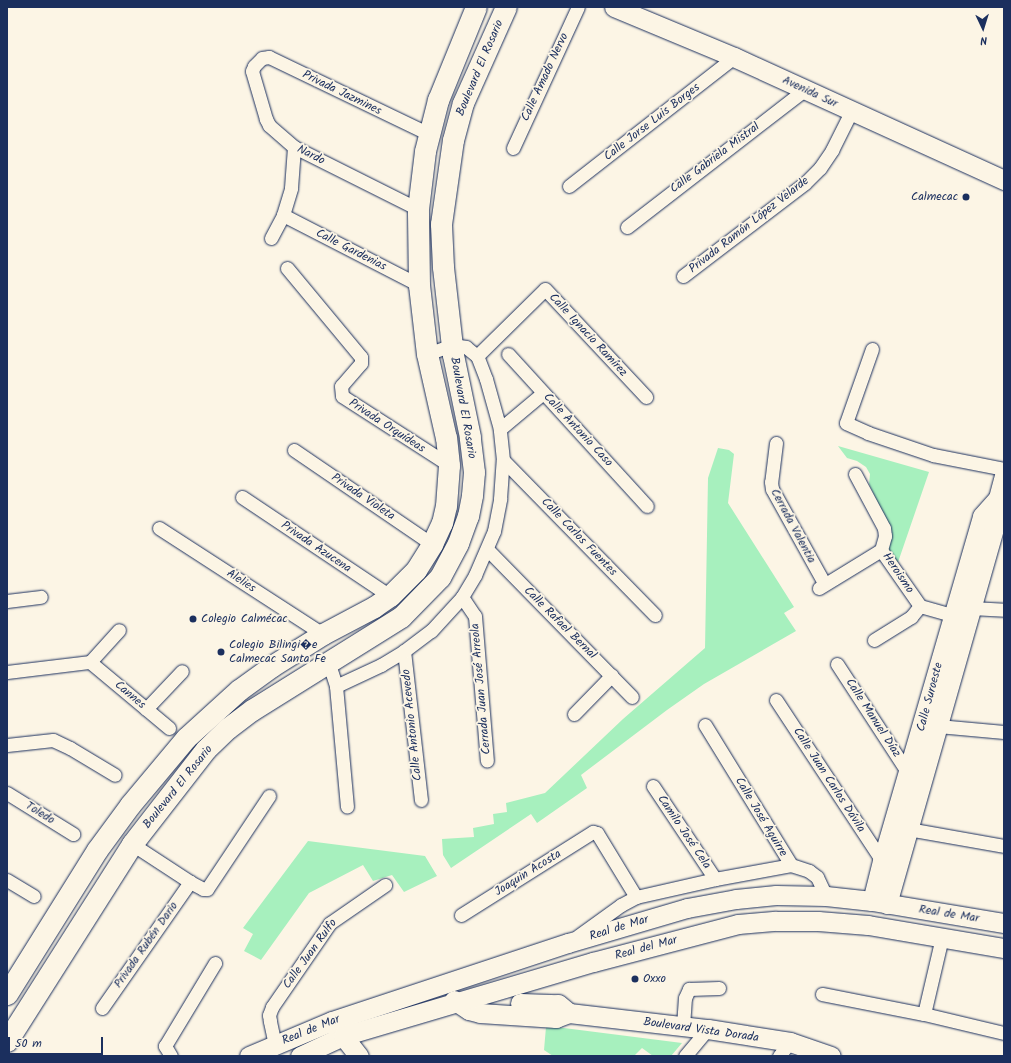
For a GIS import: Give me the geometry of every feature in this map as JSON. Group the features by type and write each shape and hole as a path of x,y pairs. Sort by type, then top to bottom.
{"main road":[{"name":"Boulevard El Rosario","path":"7,994 97,850 130,804 186,738 239,690 272,666 323,634 374,607 390,596 416,570 432,544 442,523 446,506 449,465 446,438 428,354 420,285 418,209 428,134 438,100 476,7"},
{"name":"Boulevard El Rosario","path":"7,1040 132,844 206,749 228,728 252,710 389,624 417,602 440,577 458,542 468,516 474,472 470,437 452,345 443,267 441,224 447,171 453,140 463,103 506,7"}],"street":[{"name":"Calle Amado Nervo","path":"513,148 578,7"},
{"name":"Avenida Sur","path":"614,7 734,57 851,112 1004,180"},
{"name":"Calle Jorse Luis Borges","path":"569,186 734,57"},
{"name":"Privada Jazmines","path":"256,62 262,58 269,58 428,134"},
{"name":"Nardo","path":"256,62 252,72 268,125 294,147 418,209"},
{"name":"Calle Gabriela Mistral","path":"627,226 804,90"},
{"name":"Privada Ramón López Velarde","path":"683,276 805,183 820,168 832,150 851,112"},
{"path":"270,238 283,215 291,188 294,147"},
{"name":"Calle Gardenias","path":"283,215 420,285"},
{"name":"Privada Orquídeas","path":"286,268 361,357 361,363 341,386 342,396 449,465"},
{"name":"Calle Ignacio Ramírez","path":"477,356 546,289 646,397"},
{"path":"336,686 381,665 404,651 431,631 462,597 488,549 494,531 500,499 503,460 500,429 486,379 477,356 466,348 452,345 428,354"},
{"path":"872,349 846,423 868,433 933,455 1004,469"},
{"name":"Calle Antonio Caso","path":"508,354 647,506"},
{"path":"500,429 543,393"},
{"name":"Cerrada Valentia","path":"776,443 771,482 772,489 822,585 881,550"},
{"name":"Privada Violeta","path":"294,450 432,544"},
{"name":"Calle Carlos Fuentes","path":"503,460 655,615"},
{"name":"Heroismo","path":"855,474 884,528 885,536 881,550 920,606"},
{"name":"Calle Suroeste","path":"879,902 908,829 997,519 998,498 1004,476"},
{"name":"Privada Azucena","path":"242,497 390,596"},
{"name":"Calle Suroeste","path":"879,902 882,861 952,615 982,516 998,498"},
{"name":"Alelies","path":"159,528 323,634"},
{"name":"Calle Rafael Bernal","path":"488,549 632,697"},
{"path":"7,601 41,597"},
{"name":"Cerrada Juan José Arreola","path":"462,597 475,616 487,762"},
{"path":"874,640 908,619 920,606 952,615"},
{"path":"971,608 1004,610"},
{"path":"7,672 90,662 119,630"},
{"name":"Calle Antonio Acevedo","path":"404,651 420,800"},
{"path":"328,661 336,686 347,806"},
{"name":"Cannes","path":"90,662 169,728"},
{"name":"Calle Manuel Díaz","path":"838,664 908,773"},
{"path":"146,709 182,671"},
{"path":"574,714 612,675"},
{"name":"Calle Juan Carlos Dávila","path":"776,700 882,861"},
{"name":"Calle José Aguirre","path":"705,725 791,865 809,871 817,877 826,896"},
{"path":"938,726 1004,732"},
{"path":"7,745 53,740 70,748 115,775"},
{"name":"Camilo José Cela","path":"653,786 714,879"},
{"name":"Toledo","path":"7,793 74,834"},
{"path":"132,844 202,889 209,887 269,796"},
{"path":"908,829 1004,846"},
{"name":"Joaquin Acosta","path":"461,916 595,832 636,897"},
{"path":"568,943 621,904 636,897 714,879 791,865"},
{"path":"7,880 34,896"},
{"name":"Privada Rubén Dario","path":"102,1008 190,882"},
{"name":"Calle Juan Rulfo","path":"275,1045 269,1015 272,1007 335,918 385,885"},
{"name":"Real de Mar","path":"249,1056 332,1021 568,943 694,907 736,899 776,895 826,896 879,902 1004,923"},
{"name":"Real del Mar","path":"300,1056 343,1036 466,1001 593,962 738,924 776,921 818,921 868,926 1004,948"},
{"path":"924,1014 942,937"},
{"path":"171,1056 165,1046 215,963"},
{"name":"Boulevard Vista Dorada","path":"447,984 466,1001 469,1010 480,1013 556,1018 569,1013 708,1029 785,1049 831,1056"},
{"path":"683,1026 685,998 689,989 719,988"},
{"path":"822,994 924,1014 1004,1033"},
{"path":"332,1021 359,1056"},
{"path":"685,1056 708,1029"}],"green space":[{"path":"838,446 929,472 895,571 884,554 890,529 869,484 870,474 866,467 857,461 847,458"},
{"path":"718,448 729,450 734,454 728,503 794,607 784,613 796,631 704,684 667,710 581,775 587,788 537,823 531,814 451,868 443,855 442,839 474,837 473,828 494,824 493,814 507,812 506,803 545,793 623,719 705,648 708,478"},
{"path":"308,841 425,856 437,876 404,892 392,875 373,881 363,865 309,893 261,960 244,951 253,934 243,928"},
{"path":"546,1027 682,1043 671,1056 653,1056 642,1048 634,1056 553,1056 544,1050"}],"place":[{"name":"Calmecac","path":"966,197"},
{"name":"Colegio Calmécac","path":"193,619"},
{"name":"Colegio Bilingi�e Calmecac Santa Fe","path":"221,652"},
{"name":"Oxxo","path":"635,979"}]}
